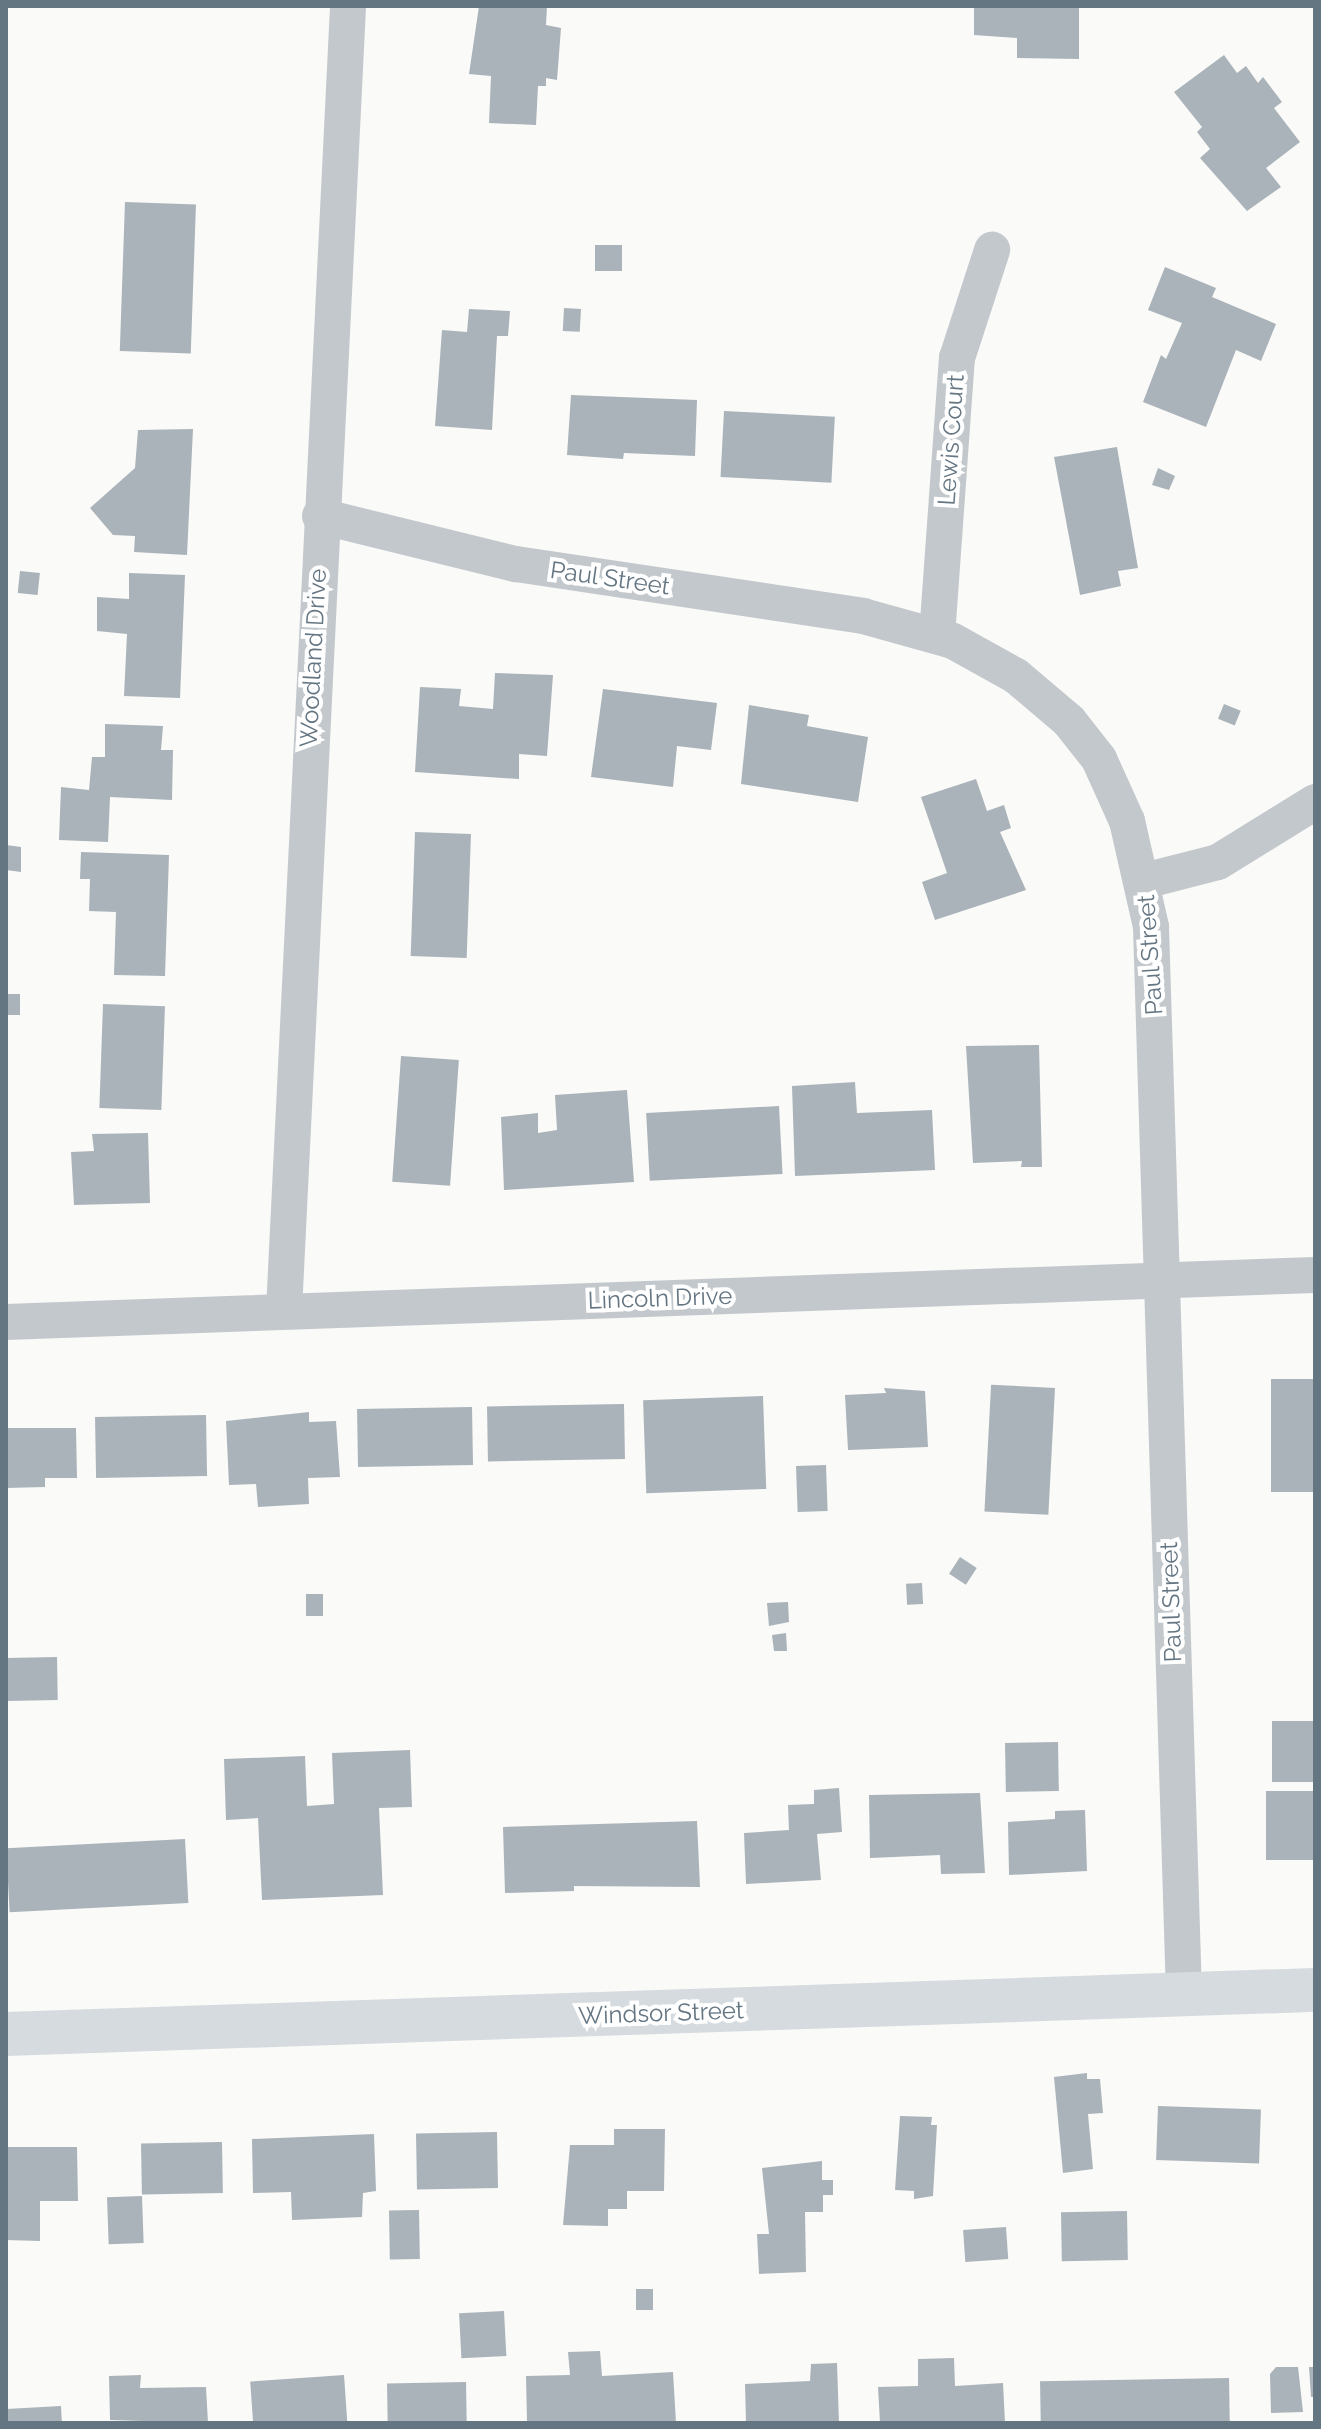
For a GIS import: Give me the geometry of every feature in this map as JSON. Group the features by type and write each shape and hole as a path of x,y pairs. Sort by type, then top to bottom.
{"main road":[{"name":"Windsor Street","path":"6,2034 1315,1990"}],"street":[{"name":"Woodland Drive","path":"284,1311 320,516 348,6"},
{"name":"Lewis Court","path":"937,636 957,358 992,250"},
{"name":"Paul Street","path":"320,516 516,564 863,616 937,636 1016,676 1069,721 1099,759 1127,821 1144,881 1155,1012 1184,1995"},
{"path":"1144,881 1218,862 1315,802"},
{"name":"Lincoln Drive","path":"6,1322 1315,1275"}],"building":[{"path":"479,6 547,6 546,25 561,28 557,80 546,78 546,86 538,86 536,125 489,123 491,76 469,74"},
{"path":"974,6 1079,6 1079,59 1017,58 1017,38 974,35"},
{"path":"1224,55 1237,73 1246,66 1258,83 1263,77 1282,102 1274,108 1300,142 1266,168 1281,187 1247,211 1200,158 1210,149 1197,132 1202,127 1174,92"},
{"path":"125,202 196,204 191,353 120,351"},
{"path":"595,245 622,245 622,271 595,271"},
{"path":"1165,267 1216,288 1212,297 1276,324 1261,361 1236,350 1206,427 1143,402 1161,355 1166,359 1182,323 1148,310"},
{"path":"564,308 581,309 580,332 563,331"},
{"path":"469,309 510,311 508,336 497,336 492,430 435,426 442,330 467,332"},
{"path":"571,395 697,400 695,456 624,453 623,459 567,455"},
{"path":"724,411 835,417 831,483 721,477"},
{"path":"193,429 187,555 134,552 135,536 113,535 90,508 135,468 138,430"},
{"path":"1117,447 1138,568 1118,571 1121,586 1080,595 1054,457"},
{"path":"1158,468 1175,476 1169,490 1152,485"},
{"path":"20,571 40,573 38,595 18,593"},
{"path":"129,573 185,575 180,698 124,696 127,634 97,631 97,597 129,599"},
{"path":"495,673 553,675 547,756 519,754 519,779 415,772 420,687 461,689 459,706 493,709"},
{"path":"603,689 717,703 711,750 677,746 673,787 591,777"},
{"path":"1224,704 1241,711 1235,726 1218,719"},
{"path":"749,705 809,715 807,726 868,737 858,802 741,784"},
{"path":"105,724 163,726 161,750 173,750 172,800 110,797 108,842 59,840 61,787 89,790 92,757 105,757"},
{"path":"976,779 987,811 1004,805 1011,828 1000,832 1026,890 935,920 922,882 947,873 921,797"},
{"path":"415,832 471,834 467,958 411,956"},
{"path":"6,845 21,847 21,872 6,870"},
{"path":"81,852 169,855 165,976 114,975 116,912 89,911 90,879 80,879"},
{"path":"6,994 20,994 20,1015 6,1015"},
{"path":"103,1004 165,1006 161,1110 99,1108"},
{"path":"1039,1045 1042,1167 1021,1167 1022,1161 973,1163 966,1046"},
{"path":"401,1056 459,1060 450,1186 392,1182"},
{"path":"855,1082 857,1113 932,1110 935,1170 795,1176 792,1086"},
{"path":"627,1090 634,1182 504,1190 501,1117 538,1113 538,1133 557,1130 555,1095"},
{"path":"779,1106 783,1174 650,1181 646,1113"},
{"path":"148,1133 150,1203 74,1205 71,1152 94,1151 92,1134"},
{"path":"1271,1379 1315,1379 1315,1492 1271,1492"},
{"path":"991,1385 1055,1388 1048,1515 984,1511"},
{"path":"884,1388 925,1391 928,1447 848,1450 845,1395 886,1393"},
{"path":"763,1396 766,1489 646,1493 643,1400"},
{"path":"624,1404 625,1459 488,1461 487,1406"},
{"path":"472,1407 473,1465 358,1467 357,1409"},
{"path":"309,1412 309,1422 336,1421 340,1477 308,1478 309,1504 258,1507 256,1484 229,1485 226,1421"},
{"path":"206,1415 207,1476 96,1478 95,1417"},
{"path":"6,1428 76,1428 77,1478 45,1478 45,1487 6,1488"},
{"path":"826,1465 828,1511 798,1512 796,1466"},
{"path":"960,1557 977,1568 966,1585 949,1574"},
{"path":"922,1583 923,1604 907,1605 906,1584"},
{"path":"306,1594 323,1594 323,1616 306,1616"},
{"path":"788,1602 789,1622 769,1626 767,1603"},
{"path":"786,1633 787,1651 774,1651 772,1635"},
{"path":"57,1657 58,1700 7,1701 6,1658"},
{"path":"1272,1721 1315,1721 1315,1782 1272,1782"},
{"path":"1058,1742 1059,1791 1006,1792 1005,1743"},
{"path":"410,1750 412,1807 379,1808 383,1895 262,1900 258,1818 226,1820 224,1759 305,1756 307,1806 334,1804 332,1753"},
{"path":"839,1788 842,1832 817,1834 821,1880 746,1884 744,1833 789,1830 788,1805 814,1804 814,1790"},
{"path":"1266,1791 1315,1791 1315,1860 1266,1860"},
{"path":"980,1793 985,1873 941,1874 940,1855 870,1858 869,1795"},
{"path":"1085,1810 1087,1871 1009,1875 1008,1822 1055,1819 1055,1811"},
{"path":"697,1821 700,1887 574,1886 574,1891 505,1893 503,1827"},
{"path":"185,1839 188,1903 10,1912 6,1848"},
{"path":"1087,2073 1087,2079 1100,2079 1103,2113 1088,2114 1093,2169 1063,2173 1054,2077"},
{"path":"1158,2106 1261,2110 1259,2164 1156,2160"},
{"path":"900,2116 932,2117 931,2125 937,2125 933,2196 914,2199 914,2191 895,2190"},
{"path":"614,2129 665,2129 664,2191 627,2191 627,2209 608,2209 608,2226 563,2225 570,2145 614,2145"},
{"path":"497,2132 498,2188 417,2189 416,2133"},
{"path":"374,2134 376,2191 363,2193 362,2217 292,2220 291,2192 253,2193 252,2139"},
{"path":"222,2142 223,2193 142,2194 141,2143"},
{"path":"6,2147 77,2147 78,2201 40,2201 40,2241 6,2240"},
{"path":"822,2161 822,2180 833,2180 833,2195 823,2195 823,2212 805,2212 806,2272 759,2274 757,2234 769,2234 762,2168"},
{"path":"142,2196 144,2243 109,2244 107,2197"},
{"path":"419,2210 420,2259 390,2260 389,2211"},
{"path":"1127,2211 1128,2260 1062,2261 1061,2212"},
{"path":"1006,2227 1008,2259 965,2262 963,2230"},
{"path":"636,2289 653,2289 653,2310 636,2310"},
{"path":"504,2311 506,2356 461,2358 459,2313"},
{"path":"600,2351 602,2376 673,2372 676,2423 527,2423 526,2376 570,2375 568,2352"},
{"path":"954,2358 955,2386 1003,2383 1005,2423 880,2423 878,2387 918,2386 918,2359"},
{"path":"837,2363 839,2423 746,2423 745,2384 810,2381 811,2364"},
{"path":"1276,2367 1298,2367 1303,2412 1271,2413 1270,2374"},
{"path":"1309,2367 1315,2367 1315,2397 1311,2397"},
{"path":"141,2375 140,2388 206,2387 208,2423 110,2420 109,2376"},
{"path":"344,2375 347,2423 253,2423 250,2382"},
{"path":"1229,2378 1230,2423 1041,2423 1040,2381"},
{"path":"466,2382 467,2423 388,2423 387,2383"},
{"path":"61,2406 62,2423 7,2423 6,2409"}]}
